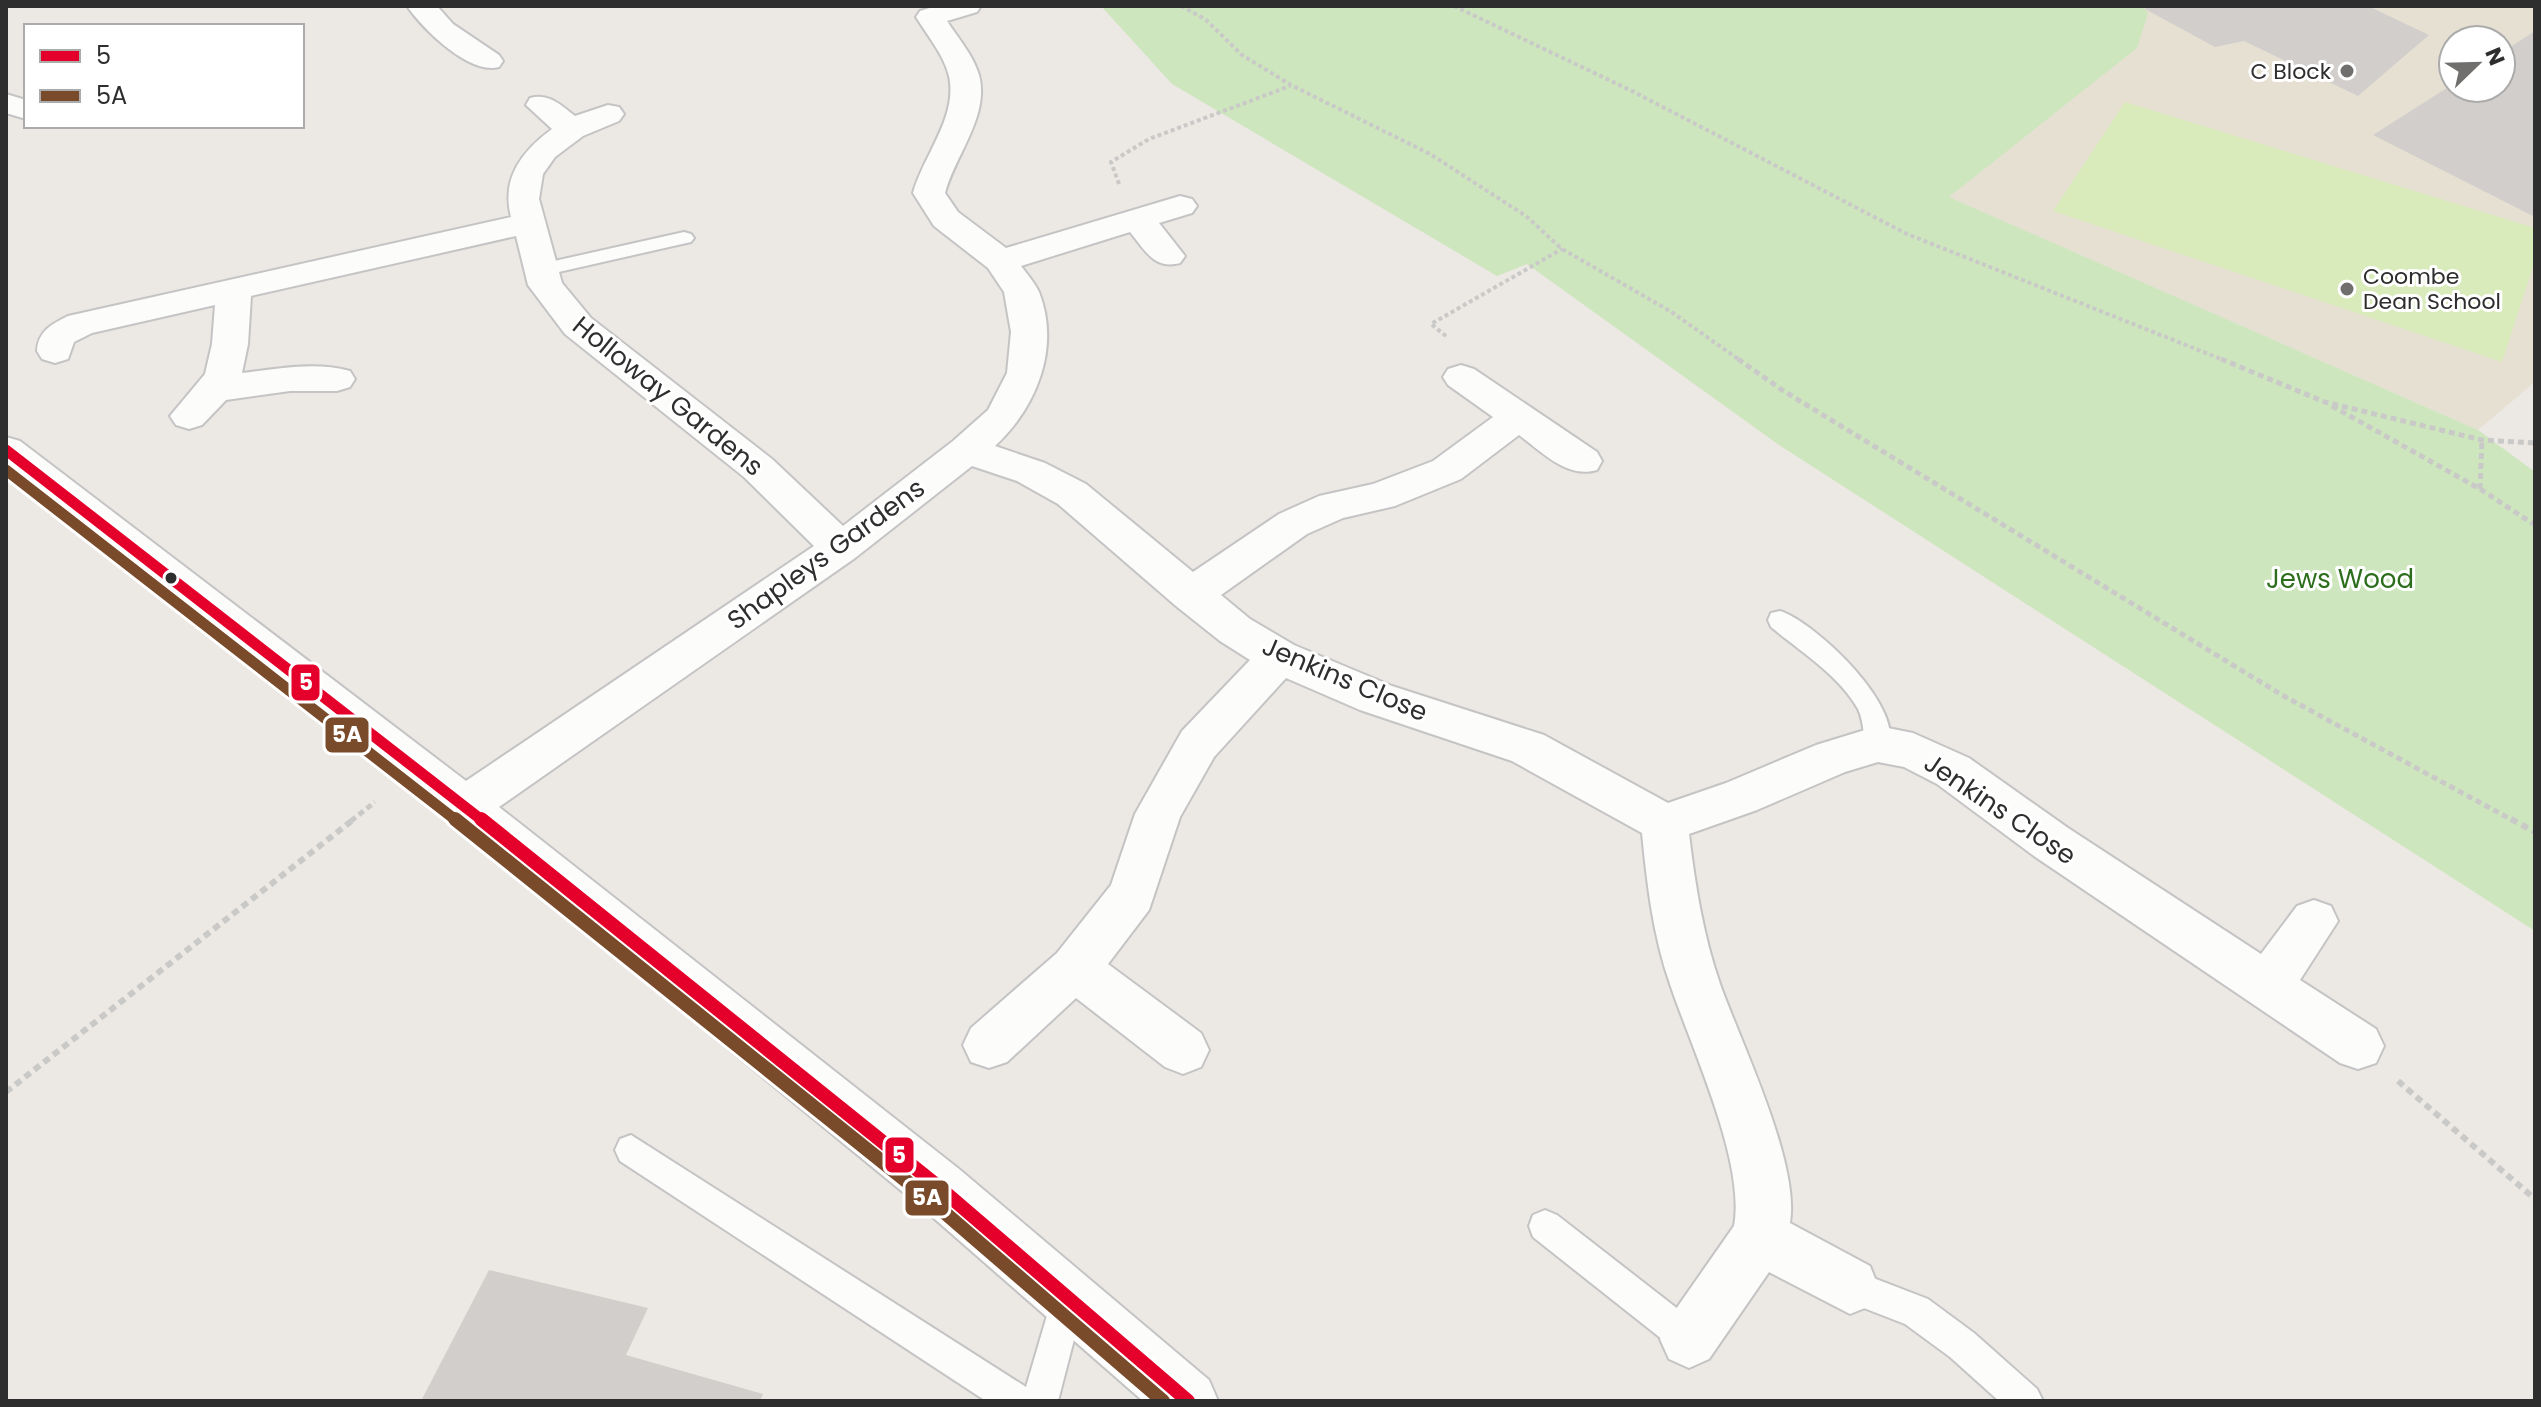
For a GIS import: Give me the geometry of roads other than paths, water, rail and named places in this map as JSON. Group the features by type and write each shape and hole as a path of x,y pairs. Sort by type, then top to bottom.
{"street":[{"path":"421,6 443,30 488,61"},
{"name":"Shapleys Gardens","path":"465,806 841,548 967,450 1003,417 1025,373 1029,332 1021,292 1001,261 946,219 929,193 933,171 960,118 967,96 964,74 930,17 967,6"},
{"path":"541,105 572,129"},
{"name":"Holloway Gardens","path":"608,114 572,129 544,150 527,174 523,199 545,285 578,326 758,468 841,548"},
{"path":"1001,261 1180,206"},
{"path":"1138,220 1168,256"},
{"path":"55,351 54,342 59,334 81,324 234,289 301,259 528,223"},
{"path":"189,416 205,403 226,374 234,289"},
{"path":"1461,377 1583,461"},
{"path":"216,389 290,379 337,379"},
{"path":"1191,595 1293,524 1333,506 1381,496 1447,470 1517,418"},
{"path":"6,450 465,806 940,1188 1188,1401"},
{"name":"Jenkins Close","path":"967,450 1031,472 1072,494 1235,630 1279,657 1376,698 1528,748 1664,823 1741,797 1832,758 1878,744 1913,751 1953,771 2051,842 2358,1046"},
{"path":"989,1045 1075,968 1132,895 1158,814 1198,744 1279,657"},
{"path":"1664,823 1673,900 1694,982 1729,1072 1755,1155 1765,1209 1760,1237 1689,1339"},
{"path":"2266,987 2314,921"},
{"path":"1075,968 1183,1050"},
{"path":"1760,1237 1850,1286"}],"lane":[{"path":"541,270 684,238"},
{"path":"1780,620 1866,700 1875,718 1878,744"},
{"path":"631,1150 1017,1401"},
{"path":"1545,1226 1689,1339"},
{"path":"1850,1286 1916,1311 1962,1345 2025,1401"},
{"path":"1040,1401 1068,1297"}],"place":[{"name":"C Block","path":"2347,71"},
{"name":"Coombe Dean School","path":"2347,289"}],"park label":[{"name":"Jews Wood","path":"2340,579"}]}
